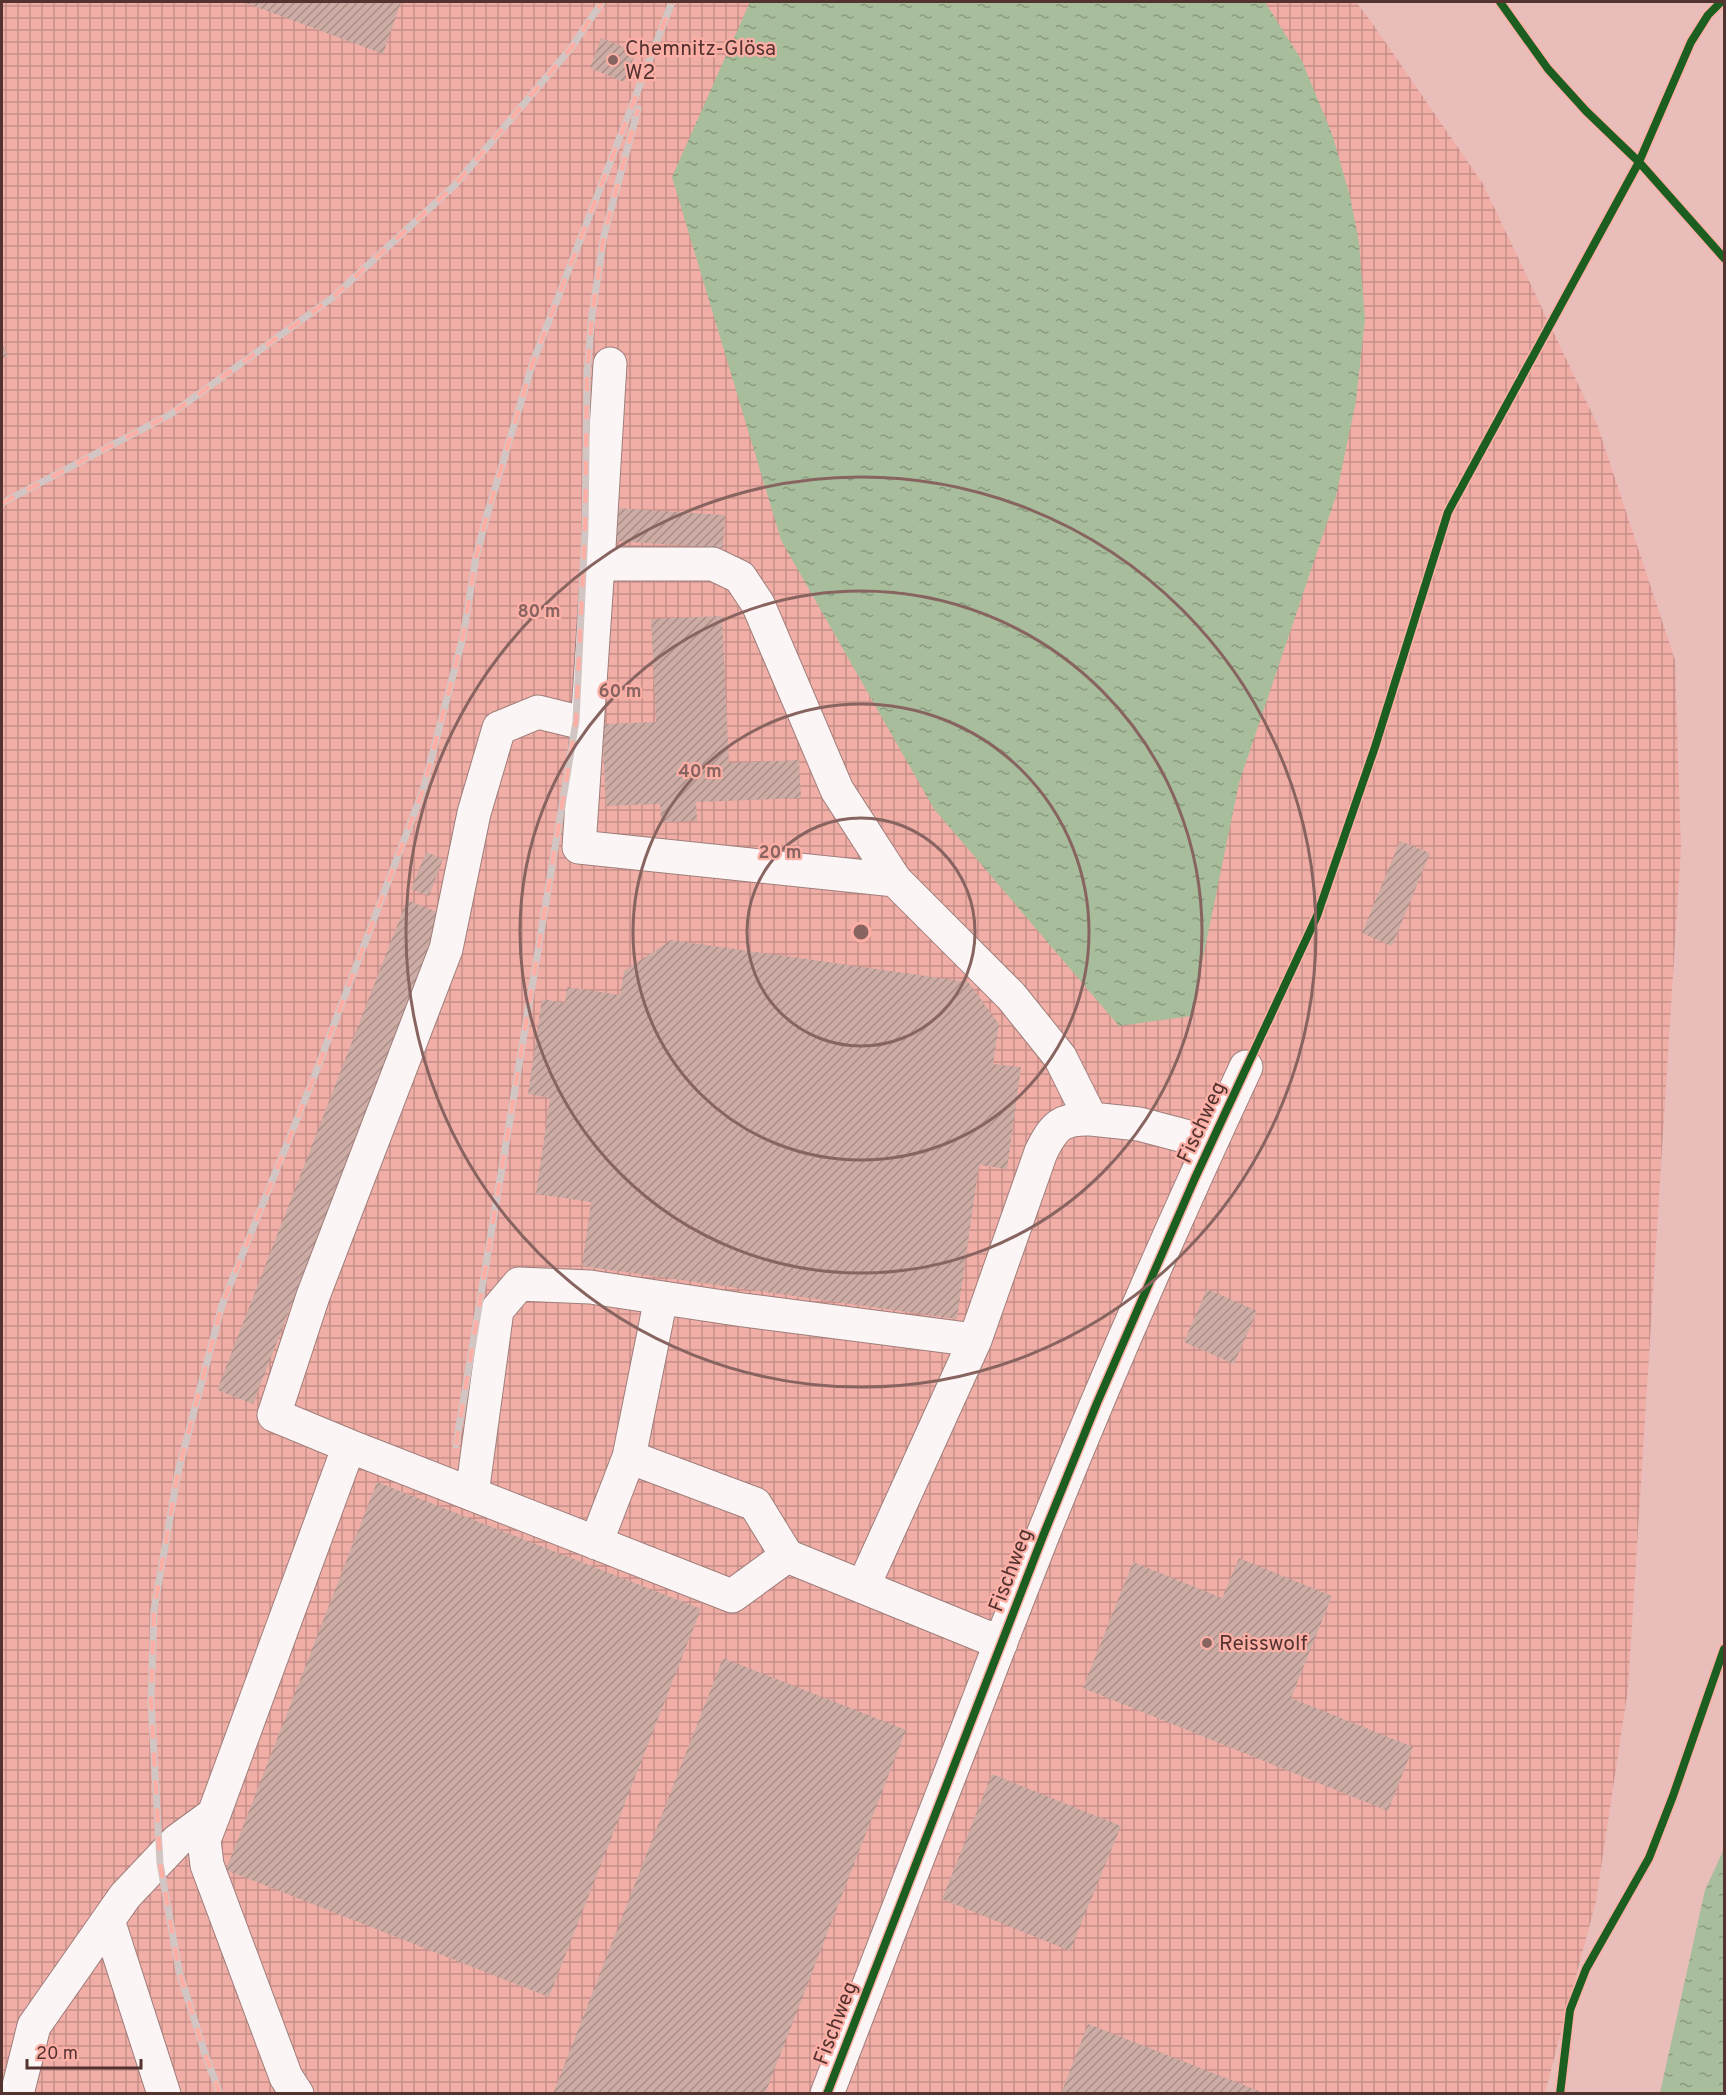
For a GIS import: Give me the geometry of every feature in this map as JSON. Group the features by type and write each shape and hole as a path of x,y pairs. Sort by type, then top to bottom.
{"street":[{"path":"610,364 579,847 895,880"},
{"path":"598,564 713,564 740,577 758,604 837,789 895,880 1011,996 1060,1057 1091,1119"},
{"path":"586,724 538,712 499,728 474,813 446,949 313,1296 274,1415 732,1596 787,1556"},
{"name":"Fischweg","path":"827,2094 1001,1643 1097,1403 1246,1067"},
{"path":"863,1587 975,1340 1041,1152 1049,1136 1061,1123 1073,1119 1091,1119 1138,1124 1211,1143"},
{"path":"472,1494 497,1310 519,1284 590,1287 975,1340"},
{"path":"596,1543 629,1457 661,1298"},
{"path":"297,2094 286,2077 207,1864 204,1840 348,1446"},
{"path":"629,1457 755,1504 787,1556 1001,1643"},
{"path":"17,2094 34,2026 108,1920 125,1896 177,1841 214,1814"},
{"path":"108,1920 164,2094"}],"shaded area":[{"path":"2,2 1356,2 1370,20 1483,184 1597,424 1675,660 1681,848 1628,1689 1596,1901 1545,2093 2,2094"}],"water":[{"path":"750,2 1265,2 1302,61 1332,134 1350,196 1359,243 1365,319 1356,401 1336,496 1239,783 1191,1016 1119,1026 934,809 781,540 672,177"},
{"path":"1724,1849 1724,2093 1660,2093 1705,1890"}],"building":[{"path":"243,2 401,2 383,54"},
{"name":"Chemnitz-Glösa W2","path":"601,38 636,52 624,82 590,68"},
{"path":"2,343 8,356 2,359"},
{"path":"615,508 725,515 723,548 613,541"},
{"path":"722,616 729,763 799,760 801,798 696,802 697,821 661,822 660,804 606,806 602,724 656,722 651,619"},
{"path":"1400,841 1430,853 1392,946 1362,933"},
{"path":"426,852 443,859 429,896 411,889"},
{"path":"407,900 442,914 253,1404 217,1390"},
{"path":"671,940 968,982 999,1024 993,1064 1021,1067 1007,1169 979,1165 957,1319 582,1266 591,1202 536,1194 550,1098 528,1094 542,999 565,1003 567,987 620,995 624,971"},
{"path":"1207,1289 1257,1311 1234,1364 1184,1342"},
{"path":"377,1482 701,1609 549,1997 226,1870"},
{"name":"Reisswolf","path":"1239,1558 1332,1596 1291,1698 1413,1747 1388,1811 1083,1688 1133,1562 1222,1598"},
{"path":"723,1658 906,1730 765,2094 553,2094"},
{"path":"992,1774 1121,1826 1070,1951 942,1899"},
{"path":"1088,2024 1264,2093 1264,2094 1061,2094"}],"railway":[{"path":"2,503 171,414 332,298 455,185 571,48 602,2"},
{"path":"220,2094 179,1971 160,1863 151,1701 154,1610 178,1472 222,1305 314,1077 423,790 463,637 476,557 533,362 672,2"},
{"path":"456,1445 576,721 585,530 587,375 592,315 604,235 638,109"}],"cycle path":[{"path":"1500,2 1548,69 1586,111 1639,162 1724,258"},
{"path":"827,2094 1043,1536 1097,1403 1195,1178 1317,916 1375,747 1448,512 1639,162 1691,42 1708,15 1721,2"},
{"path":"1560,2094 1570,2010 1586,1969 1649,1858 1724,1649"}],"place":[{"name":"Chemnitz-Glösa W2","path":"613,60"},
{"name":"Reisswolf","path":"1207,1643"}]}
